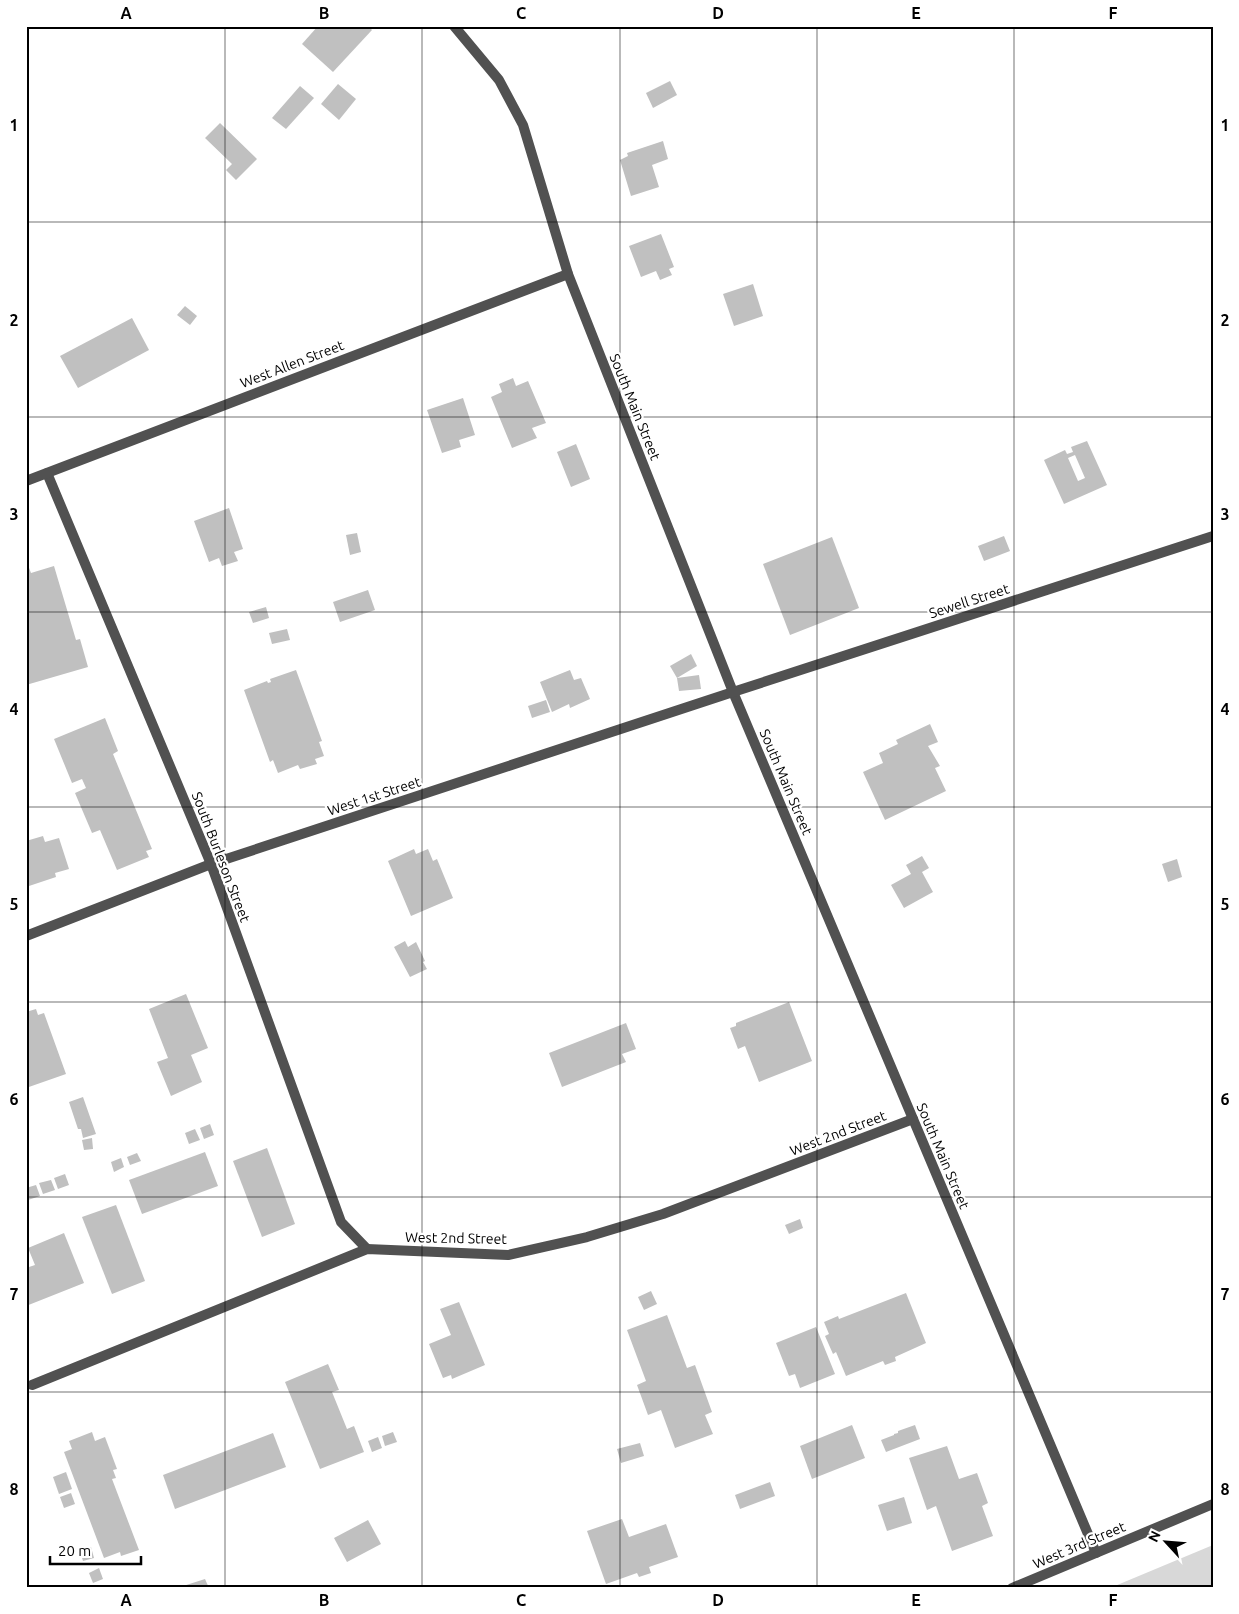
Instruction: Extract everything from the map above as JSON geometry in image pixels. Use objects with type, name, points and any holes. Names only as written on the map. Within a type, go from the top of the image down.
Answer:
[{"type":"street","name":"South Main Street","points":[[454,26],[499,80],[523,125],[568,274],[733,692],[1096,1553]]},
{"type":"street","name":"West Allen Street","points":[[26,481],[568,274]]},
{"type":"street","name":"South Burleson Street","points":[[47,472],[211,864],[342,1222],[367,1249]]},
{"type":"street","name":"Sewell Street","points":[[733,692],[1213,536]]},
{"type":"street","name":"West 1st Street","points":[[26,936],[211,864],[733,692]]},
{"type":"street","name":"West 2nd Street","points":[[32,1385],[367,1249],[508,1255],[587,1237],[663,1214],[913,1119]]},
{"type":"street","name":"West 3rd Street","points":[[1012,1588],[1213,1504]]},
{"type":"shaded area","points":[[1213,1545],[1213,1588],[1110,1588]]},
{"type":"building","points":[[318,26],[368,26],[372,30],[333,72],[302,44]]},
{"type":"building","points":[[670,81],[677,95],[653,108],[646,93]]},
{"type":"building","points":[[338,84],[356,99],[339,120],[321,104]]},
{"type":"building","points":[[300,86],[314,98],[286,129],[272,118]]},
{"type":"building","points":[[220,123],[257,159],[236,180],[226,170],[232,164],[205,138]]},
{"type":"building","points":[[663,141],[668,159],[652,165],[659,187],[631,196],[620,160],[628,156],[627,153]]},
{"type":"building","points":[[661,234],[674,267],[669,269],[672,275],[660,280],[656,271],[641,277],[629,246]]},
{"type":"building","points":[[753,284],[763,316],[734,326],[723,294]]},
{"type":"building","points":[[185,306],[197,316],[190,325],[177,315]]},
{"type":"building","points":[[132,318],[149,350],[78,388],[60,356]]},
{"type":"building","points":[[513,378],[516,386],[528,381],[546,423],[532,428],[537,438],[512,448],[491,397],[502,392],[499,384]]},
{"type":"building","points":[[463,398],[475,435],[459,440],[461,447],[442,453],[427,410]]},
{"type":"building","points":[[1087,441],[1107,485],[1064,504],[1044,460],[1065,450],[1067,454],[1073,452],[1071,447]],"holes":[[[1075,455],[1085,478],[1078,481],[1068,458]]]},
{"type":"building","points":[[576,444],[590,479],[571,487],[557,452]]},
{"type":"building","points":[[229,508],[243,549],[234,552],[238,561],[222,566],[219,558],[209,562],[194,521]]},
{"type":"building","points":[[357,533],[361,552],[350,555],[346,535]]},
{"type":"building","points":[[1004,536],[1010,551],[984,561],[978,546]]},
{"type":"building","points":[[832,537],[859,608],[790,635],[763,564]]},
{"type":"building","points":[[26,560],[31,573],[54,566],[76,640],[80,639],[88,667],[26,685]]},
{"type":"building","points":[[368,590],[375,610],[340,622],[333,602]]},
{"type":"building","points":[[266,607],[269,618],[253,623],[249,612]]},
{"type":"building","points":[[287,629],[290,640],[272,644],[269,633]]},
{"type":"building","points":[[691,654],[697,666],[677,678],[670,666]]},
{"type":"building","points":[[296,670],[322,741],[319,742],[324,756],[315,759],[317,764],[300,769],[298,765],[278,773],[273,760],[270,762],[244,690],[267,681],[268,683],[271,682],[270,679]]},
{"type":"building","points":[[570,670],[574,680],[581,678],[590,699],[570,708],[569,704],[552,712],[540,682]]},
{"type":"building","points":[[699,675],[701,689],[679,691],[677,678]]},
{"type":"building","points":[[546,700],[550,712],[532,718],[528,706]]},
{"type":"building","points":[[105,718],[118,751],[113,754],[152,849],[146,851],[149,857],[117,870],[100,830],[92,833],[75,793],[86,788],[82,779],[72,783],[54,739]]},
{"type":"building","points":[[930,724],[938,742],[928,746],[940,766],[935,768],[946,791],[885,820],[863,772],[883,763],[879,753],[898,744],[896,740]]},
{"type":"building","points":[[43,836],[45,842],[59,838],[69,869],[55,873],[56,877],[26,887],[26,841]]},
{"type":"building","points":[[414,849],[416,854],[428,849],[433,861],[437,859],[453,898],[411,916],[388,861]]},
{"type":"building","points":[[922,856],[929,868],[922,872],[933,892],[904,908],[891,885],[911,874],[906,865]]},
{"type":"building","points":[[1177,859],[1182,877],[1168,882],[1162,864]]},
{"type":"building","points":[[405,941],[408,947],[416,942],[427,969],[410,977],[394,947]]},
{"type":"building","points":[[186,994],[208,1048],[191,1055],[202,1082],[171,1096],[157,1062],[168,1058],[149,1009]]},
{"type":"building","points":[[789,1002],[812,1061],[759,1082],[745,1046],[738,1049],[730,1028],[736,1026],[736,1023]]},
{"type":"building","points":[[36,1009],[38,1015],[44,1013],[66,1074],[26,1088],[26,1012]]},
{"type":"building","points":[[626,1023],[636,1049],[622,1054],[626,1062],[562,1087],[549,1053]]},
{"type":"building","points":[[83,1097],[96,1134],[83,1138],[69,1102]]},
{"type":"building","points":[[210,1124],[214,1135],[204,1139],[200,1128]]},
{"type":"building","points":[[195,1129],[200,1140],[189,1144],[185,1133]]},
{"type":"building","points":[[92,1138],[93,1149],[84,1150],[82,1140]]},
{"type":"building","points":[[267,1148],[295,1224],[262,1237],[233,1161]]},
{"type":"building","points":[[205,1152],[218,1186],[142,1214],[129,1180]]},
{"type":"building","points":[[137,1153],[141,1161],[130,1165],[127,1157]]},
{"type":"building","points":[[121,1158],[124,1167],[114,1172],[111,1162]]},
{"type":"building","points":[[65,1174],[69,1185],[58,1189],[54,1178]]},
{"type":"building","points":[[51,1180],[55,1190],[43,1194],[39,1183]]},
{"type":"building","points":[[36,1185],[40,1196],[28,1200],[26,1188]]},
{"type":"building","points":[[116,1205],[145,1281],[112,1294],[82,1217]]},
{"type":"building","points":[[800,1219],[803,1228],[789,1234],[785,1225]]},
{"type":"building","points":[[64,1233],[84,1283],[26,1306],[26,1268],[35,1265],[28,1248]]},
{"type":"building","points":[[651,1291],[657,1304],[644,1310],[638,1297]]},
{"type":"building","points":[[906,1293],[926,1343],[895,1357],[896,1361],[885,1365],[883,1361],[846,1376],[836,1352],[833,1354],[825,1336],[829,1334],[824,1322],[838,1316],[839,1319]]},
{"type":"building","points":[[459,1302],[485,1365],[452,1379],[451,1375],[443,1378],[429,1344],[451,1335],[440,1309]]},
{"type":"building","points":[[667,1315],[687,1368],[695,1365],[712,1412],[705,1415],[713,1434],[675,1448],[661,1410],[648,1415],[637,1385],[646,1381],[627,1330]]},
{"type":"building","points":[[816,1327],[835,1374],[800,1388],[795,1374],[789,1376],[776,1343]]},
{"type":"building","points":[[328,1364],[339,1390],[332,1392],[347,1429],[354,1426],[364,1452],[320,1469],[285,1382]]},
{"type":"building","points":[[852,1425],[865,1458],[812,1479],[800,1446]]},
{"type":"building","points":[[915,1425],[920,1439],[886,1452],[881,1440]]},
{"type":"building","points":[[92,1432],[95,1441],[105,1437],[117,1469],[113,1470],[116,1478],[112,1479],[139,1550],[121,1556],[120,1552],[104,1558],[64,1452],[72,1449],[69,1441]]},
{"type":"building","points":[[393,1432],[397,1442],[385,1446],[382,1436]]},
{"type":"building","points":[[273,1433],[286,1467],[175,1509],[163,1475]]},
{"type":"building","points":[[378,1437],[382,1448],[372,1452],[368,1441]]},
{"type":"building","points":[[640,1443],[644,1456],[621,1463],[617,1449]]},
{"type":"building","points":[[947,1446],[959,1479],[977,1473],[988,1503],[982,1506],[993,1536],[952,1551],[936,1506],[927,1510],[909,1458]]},
{"type":"building","points":[[66,1472],[72,1489],[59,1494],[53,1477]]},
{"type":"building","points":[[770,1482],[775,1496],[740,1509],[735,1495]]},
{"type":"building","points":[[71,1493],[75,1504],[64,1508],[60,1497]]},
{"type":"building","points":[[904,1497],[912,1523],[887,1531],[878,1505]]},
{"type":"building","points":[[622,1519],[629,1537],[666,1524],[678,1557],[649,1567],[651,1573],[639,1577],[637,1573],[606,1584],[587,1531]]},
{"type":"building","points":[[368,1520],[381,1544],[347,1562],[334,1538]]},
{"type":"building","points":[[91,1547],[94,1558],[83,1561],[80,1551]]},
{"type":"building","points":[[99,1568],[103,1579],[93,1583],[89,1573]]},
{"type":"building","points":[[205,1579],[209,1588],[180,1588],[180,1587]]}]
